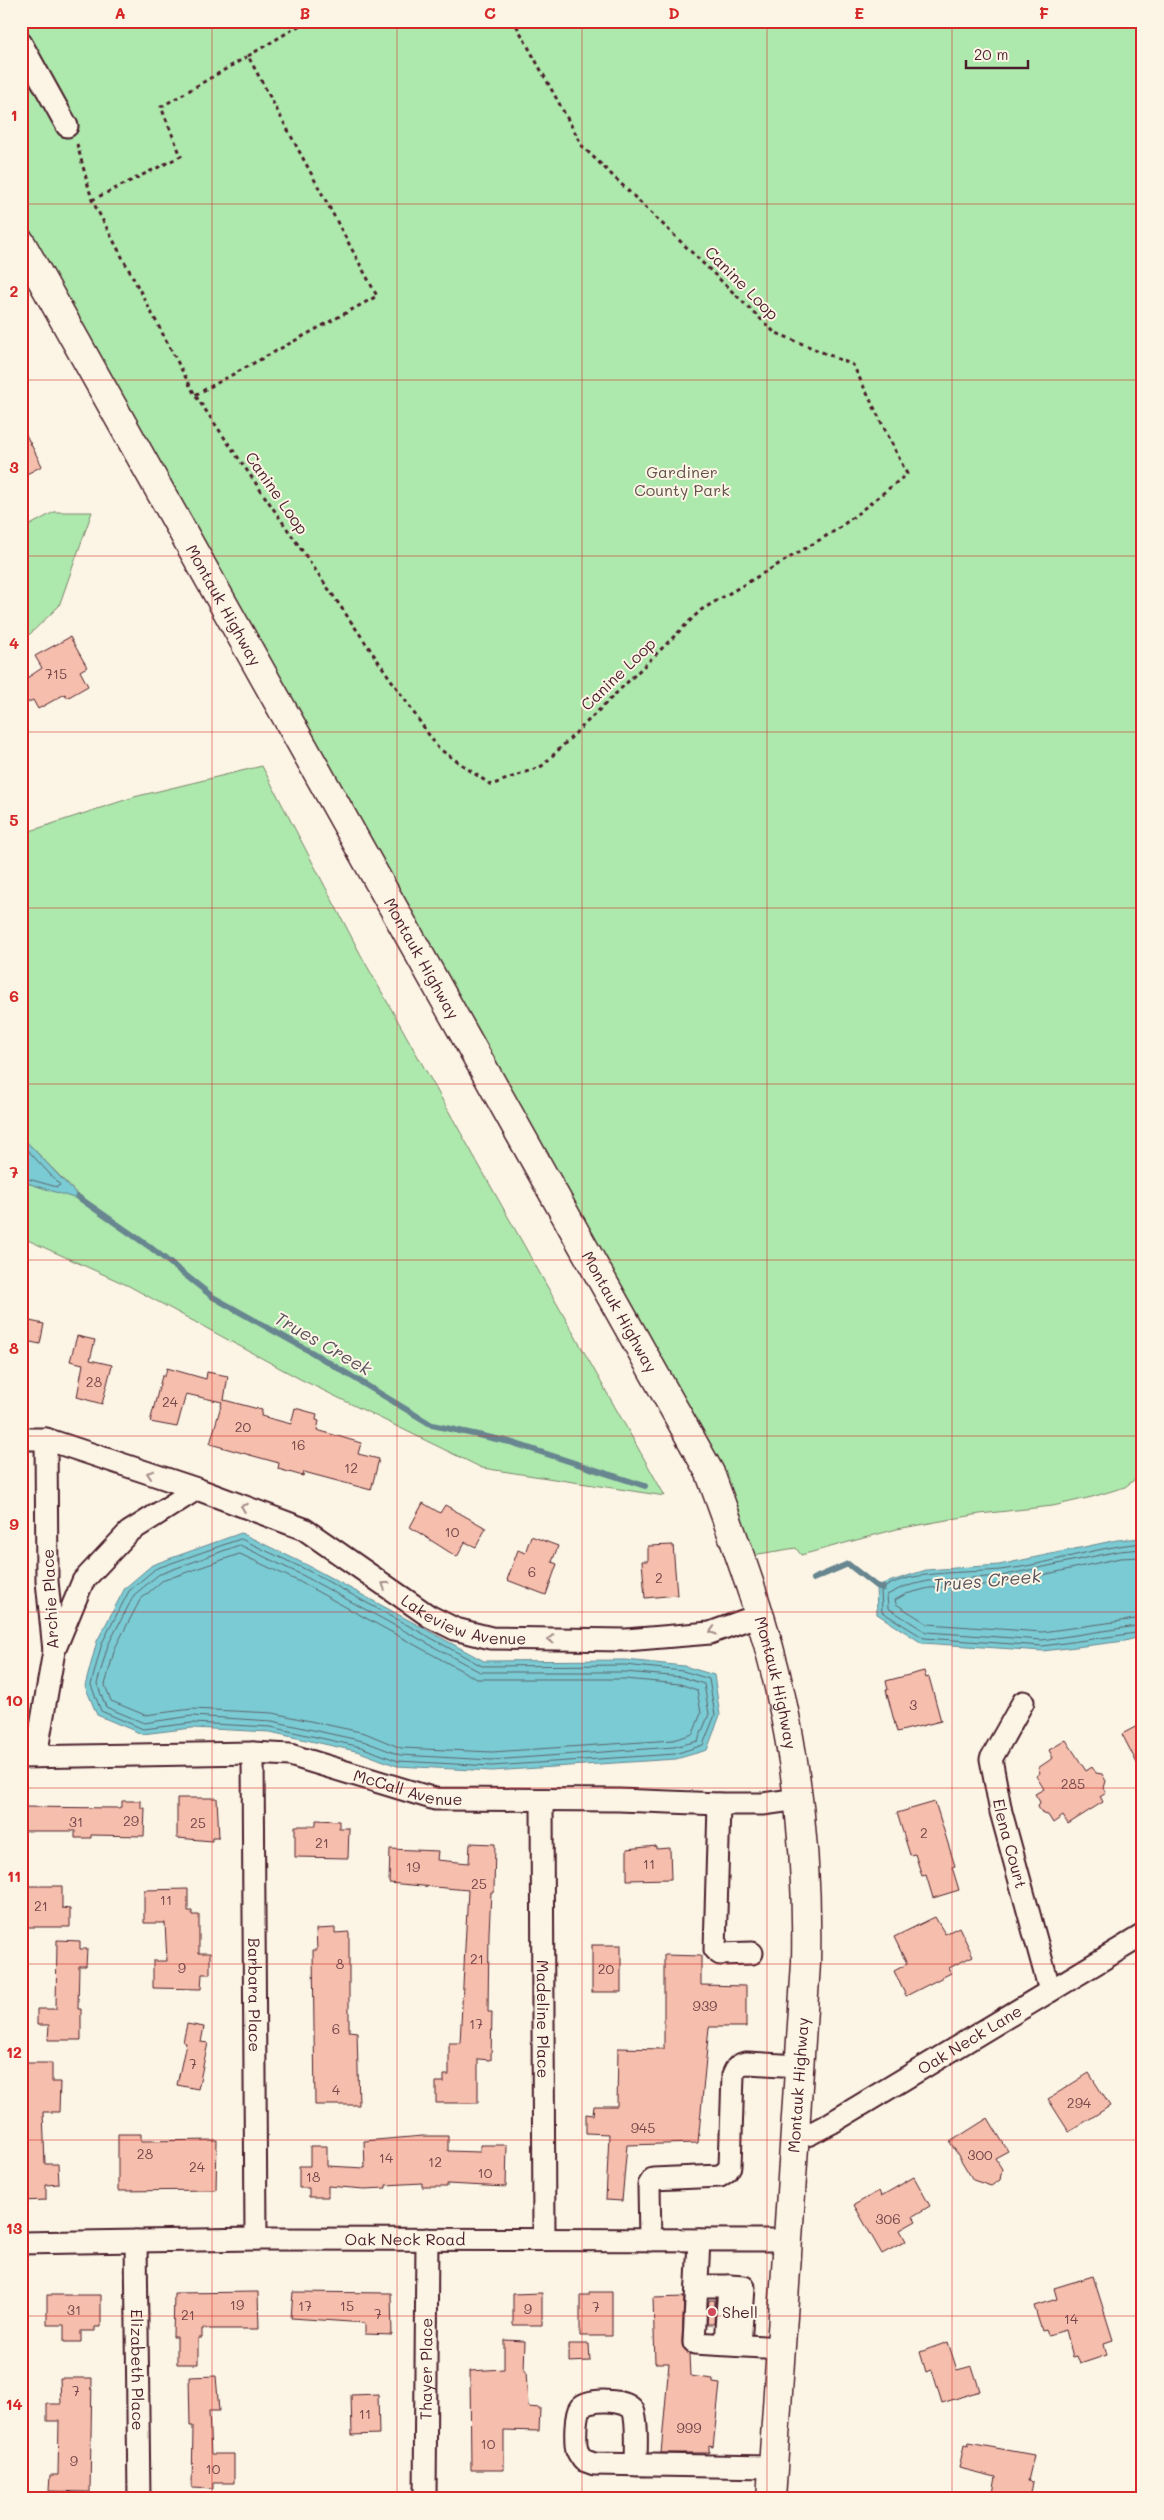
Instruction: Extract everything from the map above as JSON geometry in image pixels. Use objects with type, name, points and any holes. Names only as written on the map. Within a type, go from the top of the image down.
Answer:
[{"type":"main road","name":"Montauk Highway","points":[[21,243],[710,1473],[759,1615],[780,1691],[799,1799],[807,1920],[771,2499]]},
{"type":"street","points":[[21,43],[67,126]]},
{"type":"street","name":"Lakeview Avenue","points":[[21,1439],[46,1440],[196,1489],[304,1530],[429,1616],[455,1629],[491,1638],[626,1640],[710,1633],[759,1615]]},
{"type":"street","name":"Archie Place","points":[[29,1756],[54,1650],[47,1581],[46,1440]]},
{"type":"street","points":[[54,1650],[83,1581],[129,1532],[196,1489]]},
{"type":"street","name":"Elena Court","points":[[1022,1702],[991,1759],[1001,1812],[1050,1991]]},
{"type":"street","name":"McCall Avenue","points":[[29,1756],[253,1753],[290,1755],[436,1799],[763,1804],[799,1799]]},
{"type":"street","name":"Barbara Place","points":[[253,1753],[256,2239]]},
{"type":"street","name":"Madeline Place","points":[[542,1800],[544,2238]]},
{"type":"street","points":[[719,1804],[715,1950],[720,1954],[752,1953]]},
{"type":"street","name":"Oak Neck Lane","points":[[794,2138],[810,2134],[831,2124],[1143,1935]]},
{"type":"street","points":[[650,2240],[649,2185],[653,2179],[720,2176],[727,2172],[730,2166],[733,2074],[735,2069],[741,2064],[747,2063],[799,2066]]},
{"type":"street","name":"Oak Neck Road","points":[[21,2243],[256,2239],[544,2238],[787,2240]]},
{"type":"street","name":"Thayer Place","points":[[426,2499],[427,2239]]},
{"type":"street","points":[[699,2240],[694,2343],[781,2348]]},
{"type":"street","name":"Elizabeth Place","points":[[136,2242],[139,2499]]},
{"type":"street","points":[[697,2286],[729,2286],[733,2345]]},
{"type":"street","points":[[636,2464],[773,2467]]},
{"type":"path","points":[[92,200],[181,156],[161,107],[307,21]]},
{"type":"path","name":"Canine Loop","points":[[67,126],[75,137],[92,200],[195,395],[438,748],[491,785],[542,766],[701,610],[838,528],[906,474],[853,365],[774,332],[584,147],[514,21]]},
{"type":"path","points":[[195,395],[377,296],[248,56]]},
{"type":"green space","name":"Gardiner County Park","points":[[21,21],[1143,21],[1143,1473],[1125,1487],[1053,1506],[980,1514],[897,1529],[801,1555],[796,1548],[740,1557],[706,1467],[21,243]]},
{"type":"green space","points":[[54,512],[92,512],[59,606],[30,634],[21,638],[21,530]]},
{"type":"green space","points":[[262,766],[362,957],[665,1496],[482,1468],[300,1379],[129,1286],[21,1237],[21,1181],[83,1200],[21,1136],[21,834],[134,797]]},
{"type":"water","points":[[21,1136],[83,1201],[21,1181]]},
{"type":"water","points":[[241,1533],[309,1566],[484,1661],[626,1660],[684,1666],[714,1675],[720,1715],[707,1750],[676,1759],[492,1771],[397,1766],[360,1752],[270,1732],[192,1728],[142,1734],[97,1715],[85,1686],[97,1641],[125,1588],[152,1565]]},
{"type":"water","points":[[1143,1538],[1143,1636],[1125,1641],[1043,1651],[922,1643],[877,1614],[876,1586],[926,1570],[999,1565],[1117,1540]]},
{"type":"building","points":[[21,425],[42,466],[21,477]]},
{"type":"building","points":[[70,637],[87,667],[80,671],[88,686],[67,698],[65,694],[38,709],[33,700],[21,706],[21,682],[42,668],[35,656]]},
{"type":"building","points":[[25,1320],[44,1324],[40,1344],[21,1340]]},
{"type":"building","points":[[77,1336],[95,1340],[90,1360],[112,1365],[102,1404],[77,1397],[83,1364],[70,1361]]},
{"type":"building","points":[[167,1368],[206,1379],[207,1372],[228,1376],[224,1400],[262,1410],[261,1416],[291,1424],[295,1408],[317,1414],[316,1420],[319,1421],[317,1430],[361,1443],[358,1454],[379,1459],[371,1490],[304,1472],[303,1476],[278,1469],[279,1463],[210,1444],[222,1402],[186,1394],[177,1427],[150,1422],[162,1376],[165,1376]]},
{"type":"building","points":[[423,1503],[440,1513],[445,1505],[486,1528],[476,1547],[465,1542],[457,1557],[410,1527]]},
{"type":"building","points":[[531,1536],[558,1546],[552,1562],[557,1564],[546,1595],[507,1580],[518,1550],[525,1553]]},
{"type":"building","points":[[673,1545],[677,1595],[645,1598],[642,1561],[648,1561],[648,1546]]},
{"type":"building","points":[[924,1671],[926,1678],[929,1677],[941,1721],[897,1732],[886,1690],[888,1690],[886,1681]]},
{"type":"building","points":[[1143,1723],[1143,1775],[1122,1734]]},
{"type":"building","points":[[1066,1740],[1086,1771],[1092,1767],[1096,1773],[1102,1774],[1106,1781],[1104,1788],[1106,1792],[1100,1796],[1103,1802],[1068,1824],[1063,1816],[1053,1823],[1048,1815],[1043,1814],[1038,1807],[1040,1802],[1035,1794],[1044,1789],[1036,1776],[1040,1773],[1038,1768],[1053,1758],[1049,1750]]},
{"type":"building","points":[[177,1798],[217,1798],[219,1837],[212,1837],[212,1841],[177,1838]]},
{"type":"building","points":[[122,1801],[141,1801],[141,1808],[145,1808],[144,1836],[91,1835],[91,1838],[75,1838],[75,1831],[21,1831],[21,1807],[118,1808],[122,1807]]},
{"type":"building","points":[[935,1802],[955,1866],[952,1867],[959,1890],[933,1898],[926,1875],[922,1876],[915,1854],[910,1855],[897,1813]]},
{"type":"building","points":[[316,1820],[339,1821],[339,1828],[349,1828],[348,1858],[295,1857],[295,1826],[316,1826]]},
{"type":"building","points":[[470,1843],[495,1844],[494,1892],[491,1892],[489,1933],[488,2012],[492,2012],[491,2060],[478,2059],[478,2103],[436,2103],[436,2082],[444,2082],[444,2075],[449,2075],[449,2043],[460,2043],[468,1890],[389,1883],[390,1849],[438,1851],[437,1860],[469,1863]]},
{"type":"building","points":[[656,1846],[656,1849],[670,1848],[671,1879],[627,1880],[627,1849]]},
{"type":"building","points":[[22,1886],[62,1886],[62,1908],[70,1909],[70,1927],[21,1927]]},
{"type":"building","points":[[188,1889],[188,1911],[192,1911],[192,1915],[199,1915],[199,1953],[210,1953],[210,1974],[202,1974],[201,1989],[153,1988],[153,1961],[167,1961],[165,1923],[144,1923],[144,1890]]},
{"type":"building","points":[[935,1917],[945,1934],[959,1927],[973,1956],[949,1968],[951,1973],[906,1996],[894,1971],[907,1964],[894,1937]]},
{"type":"building","points":[[335,1928],[335,1933],[349,1932],[349,2031],[357,2032],[359,2105],[315,2105],[313,1950],[317,1950],[316,1929]]},
{"type":"building","points":[[57,1940],[80,1941],[80,1949],[87,1949],[86,1966],[79,1966],[78,2009],[81,2009],[81,2040],[48,2040],[49,2025],[37,2025],[37,2009],[56,2009]]},
{"type":"building","points":[[592,1945],[621,1945],[621,1992],[592,1992]]},
{"type":"building","points":[[664,1955],[701,1956],[701,1985],[746,1986],[746,2027],[709,2027],[698,2143],[627,2145],[622,2201],[606,2200],[609,2134],[586,2133],[586,2114],[593,2115],[594,2106],[617,2106],[618,2048],[664,2049]]},
{"type":"building","points":[[187,2024],[204,2027],[201,2042],[208,2043],[198,2089],[177,2085],[186,2043],[183,2042]]},
{"type":"building","points":[[21,2063],[52,2063],[52,2082],[60,2082],[59,2112],[43,2112],[45,2164],[58,2164],[59,2184],[46,2185],[46,2200],[21,2201]]},
{"type":"building","points":[[1089,2073],[1110,2106],[1069,2132],[1048,2099]]},
{"type":"building","points":[[988,2118],[1008,2151],[995,2158],[1002,2169],[1000,2180],[991,2186],[973,2180],[950,2142]]},
{"type":"building","points":[[118,2134],[141,2134],[141,2141],[217,2140],[216,2190],[118,2191]]},
{"type":"building","points":[[448,2136],[448,2151],[480,2152],[480,2145],[507,2145],[506,2187],[447,2184],[447,2187],[422,2187],[422,2183],[386,2185],[386,2188],[364,2189],[328,2186],[328,2197],[309,2197],[309,2188],[299,2188],[299,2166],[310,2166],[310,2146],[327,2146],[327,2166],[365,2168],[364,2141]]},
{"type":"building","points":[[914,2177],[930,2206],[913,2216],[916,2221],[900,2230],[906,2241],[882,2254],[854,2205],[879,2191],[881,2196]]},
{"type":"building","points":[[1093,2276],[1113,2340],[1104,2343],[1107,2355],[1080,2364],[1077,2356],[1073,2357],[1066,2330],[1048,2335],[1046,2330],[1042,2331],[1034,2306],[1057,2299],[1054,2288]]},
{"type":"building","points":[[258,2292],[259,2329],[202,2329],[202,2338],[198,2338],[198,2364],[177,2364],[177,2337],[173,2337],[174,2293]]},
{"type":"building","points":[[293,2292],[391,2293],[392,2335],[365,2334],[365,2323],[291,2318]]},
{"type":"building","points":[[589,2292],[612,2292],[612,2336],[580,2336],[580,2295],[589,2295]]},
{"type":"building","points":[[542,2293],[542,2325],[513,2325],[513,2294]]},
{"type":"building","points":[[47,2295],[101,2295],[101,2327],[95,2327],[95,2331],[81,2331],[81,2342],[64,2342],[64,2325],[47,2325]]},
{"type":"building","points":[[684,2297],[682,2342],[683,2349],[689,2354],[690,2376],[713,2379],[713,2383],[720,2384],[713,2447],[709,2446],[709,2452],[706,2453],[661,2453],[669,2363],[655,2363],[653,2298]]},
{"type":"building","points":[[709,2300],[715,2300],[714,2324],[707,2324]]},
{"type":"building","points":[[504,2340],[525,2341],[524,2371],[526,2371],[528,2407],[540,2408],[539,2431],[504,2430],[504,2470],[471,2470],[470,2371],[504,2369]]},
{"type":"building","points":[[948,2342],[957,2370],[972,2366],[980,2391],[942,2403],[932,2370],[926,2372],[920,2352]]},
{"type":"building","points":[[569,2344],[589,2344],[590,2361],[569,2362]]},
{"type":"building","points":[[216,2376],[219,2411],[209,2411],[211,2454],[234,2454],[234,2483],[213,2483],[213,2489],[192,2488],[193,2426],[190,2426],[189,2377]]},
{"type":"building","points":[[60,2378],[92,2378],[90,2492],[49,2491],[50,2475],[58,2475],[59,2421],[47,2421],[47,2404],[61,2404]]},
{"type":"building","points":[[378,2394],[379,2434],[352,2435],[351,2395]]},
{"type":"building","points":[[969,2443],[1034,2455],[1028,2481],[1033,2482],[1030,2499],[992,2499],[996,2477],[959,2468],[964,2445],[968,2446]]},
{"type":"waterway","name":"Trues Creek","points":[[78,1197],[150,1247],[213,1297],[313,1353],[432,1425],[510,1442],[645,1486]]},
{"type":"waterway","name":"Trues Creek","points":[[813,1579],[848,1564],[876,1586],[883,1588]]},
{"type":"place","name":"Shell","points":[[712,2312]]}]
